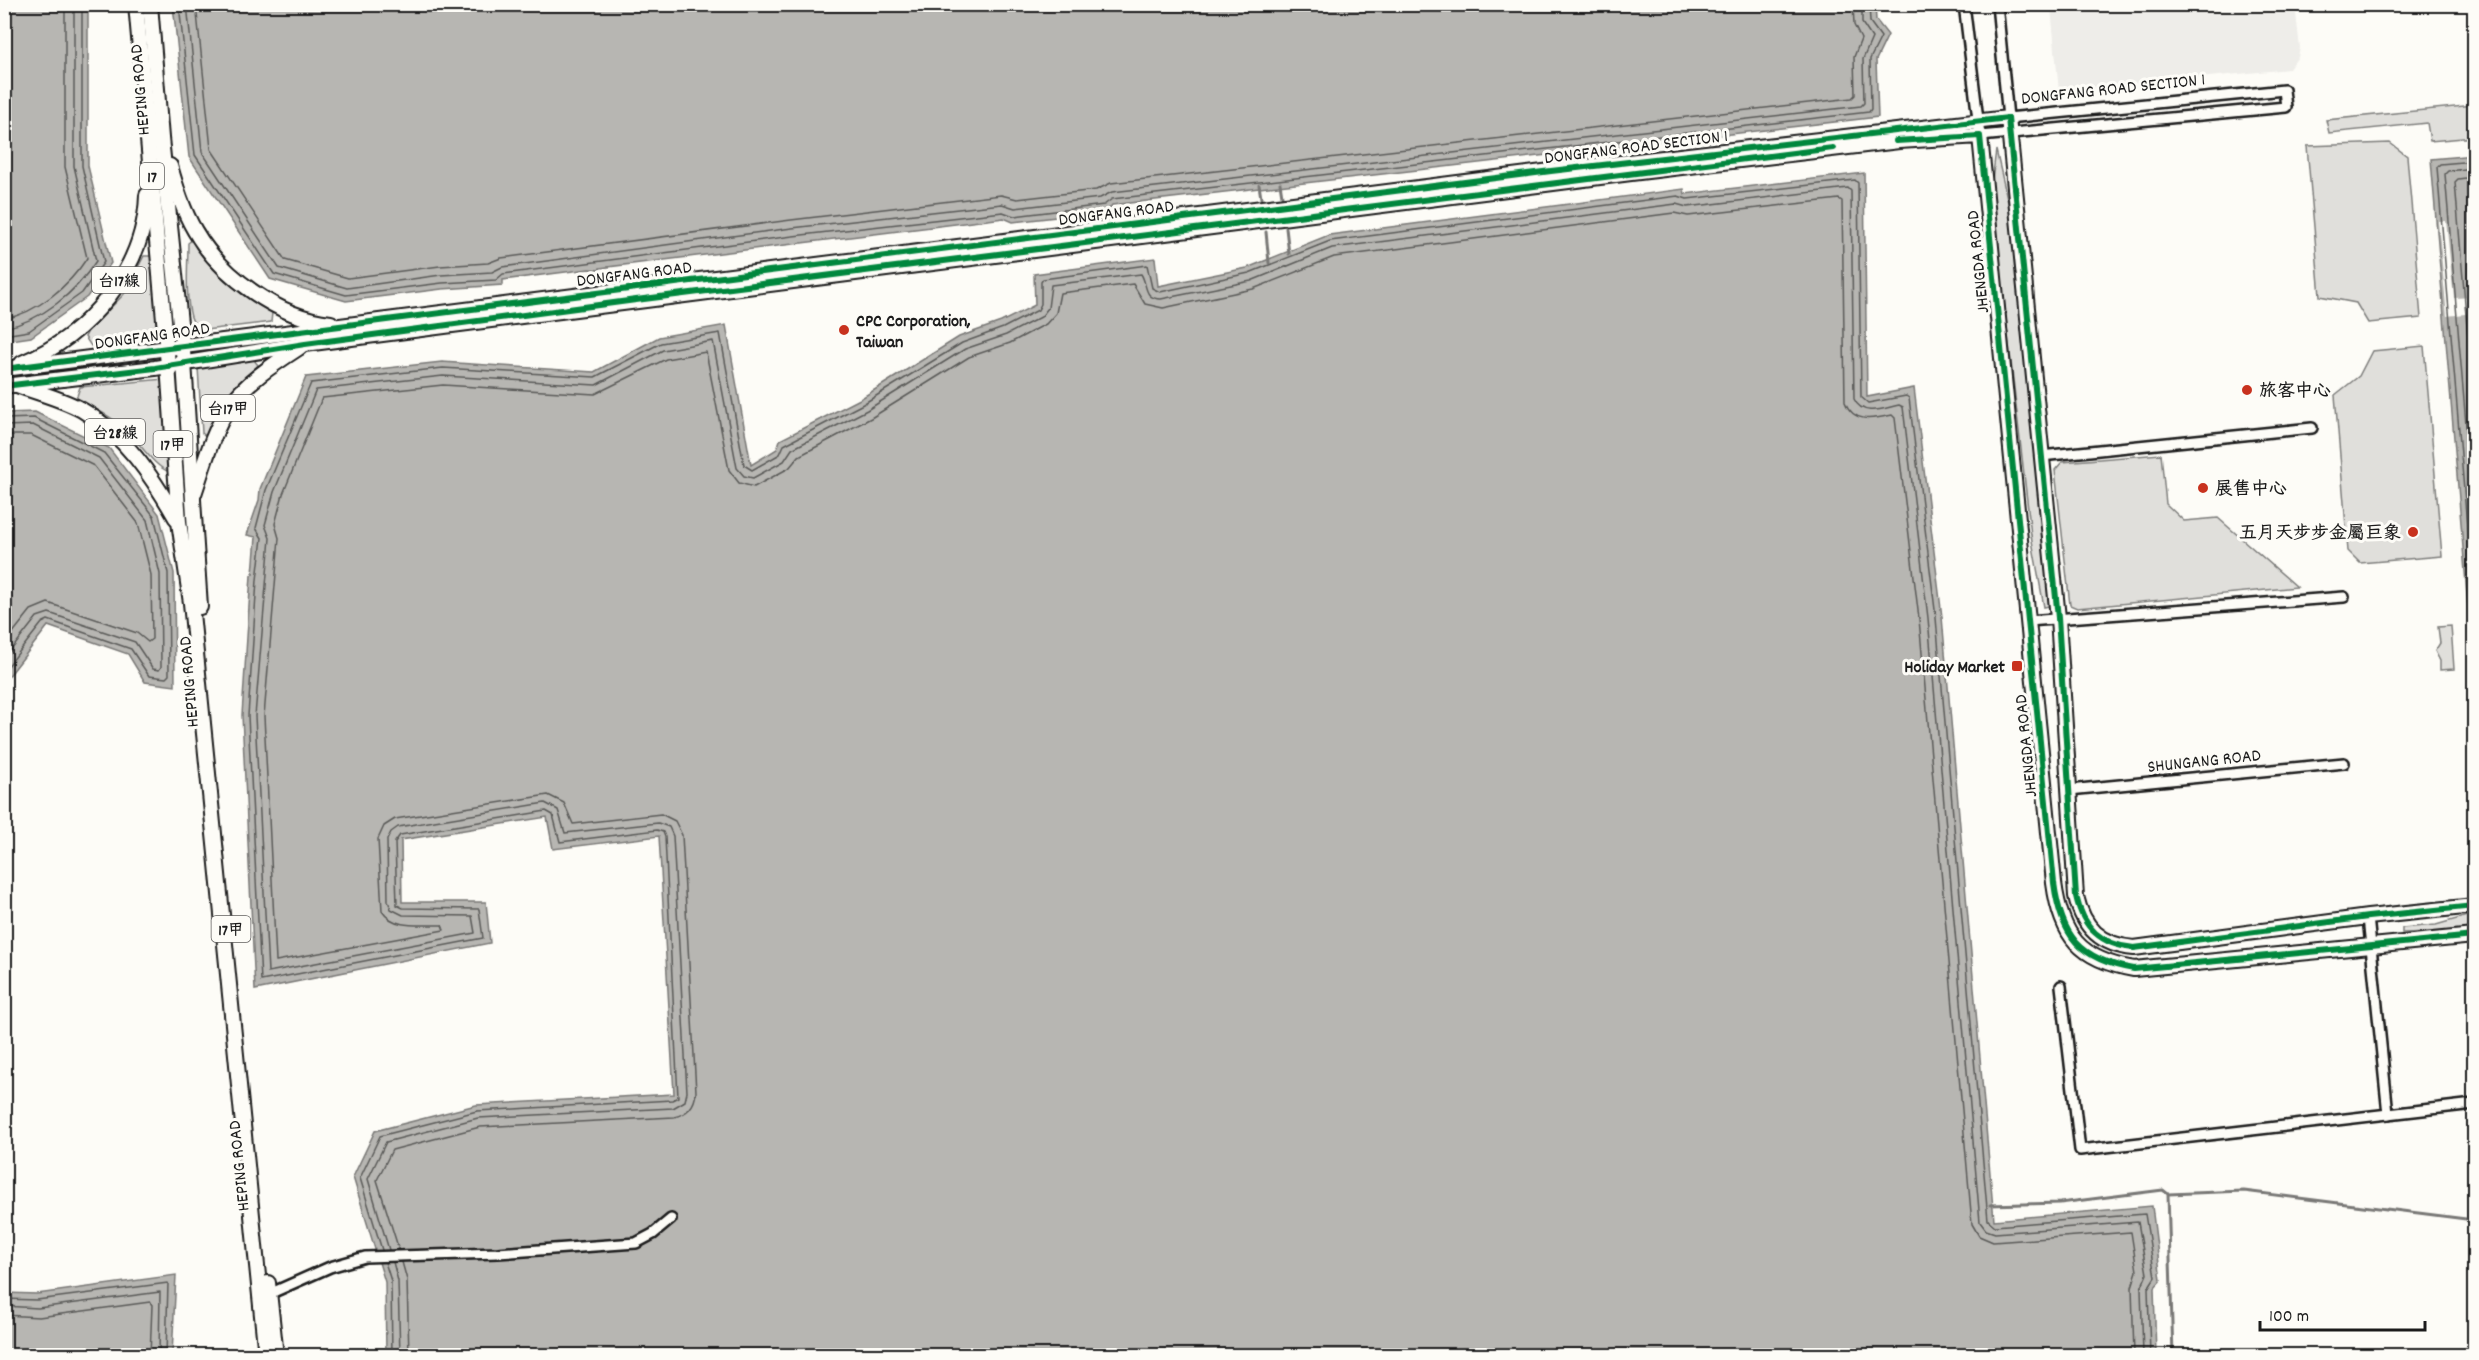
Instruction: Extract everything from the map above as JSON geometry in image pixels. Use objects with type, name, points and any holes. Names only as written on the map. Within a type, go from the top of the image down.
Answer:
[{"type":"main road","name":"HEPING ROAD","points":[[136,4],[183,345],[191,501],[208,712],[276,1356]]},
{"type":"main road","name":"HEPING ROAD","points":[[150,4],[154,139],[167,348]]},
{"type":"main road","points":[[2008,118],[2058,618],[2078,905],[2089,929],[2114,945],[2134,948],[2172,945],[2368,917],[2475,906]]},
{"type":"main road","name":"DONGFANG ROAD SECTION 1","points":[[1269,213],[1785,154],[1979,129],[2008,118]]},
{"type":"main road","name":"JHENGDA ROAD","points":[[1979,129],[2057,906],[2063,925],[2075,942],[2090,956],[2112,965],[2134,969],[2475,936]]},
{"type":"main road","points":[[154,139],[195,231],[219,262],[239,280],[279,308],[319,322],[351,325]]},
{"type":"main road","name":"台17線","points":[[6,369],[60,344],[74,334],[108,299],[132,256],[147,207],[154,139]]},
{"type":"main road","name":"DONGFANG ROAD","points":[[6,369],[183,345],[1269,213]]},
{"type":"main road","name":"DONGFANG ROAD","points":[[10,385],[1269,213]]},
{"type":"main road","name":"台17甲","points":[[191,501],[210,447],[229,405],[267,369],[305,344]]},
{"type":"main road","name":"17","points":[[167,348],[168,365]]},
{"type":"main road","name":"HEPING ROAD","points":[[168,365],[179,522],[191,603],[266,1356]]},
{"type":"main road","name":"台28線","points":[[10,385],[81,409],[118,434],[158,487],[179,522]]},
{"type":"street","name":"JHENGDA ROAD","points":[[1964,4],[1979,129]]},
{"type":"street","points":[[1997,4],[2008,118]]},
{"type":"street","name":"DONGFANG ROAD SECTION 1","points":[[1979,129],[2010,134],[2286,107],[2284,90],[2008,118]]},
{"type":"street","points":[[2041,456],[2312,428]]},
{"type":"street","points":[[2028,621],[2344,597]]},
{"type":"street","name":"SHUNGANG ROAD","points":[[2069,790],[2344,763]]},
{"type":"street","points":[[2368,917],[2388,1114]]},
{"type":"street","points":[[2061,986],[2080,1150],[2475,1104]]},
{"type":"street","points":[[269,1294],[330,1267],[365,1257],[498,1253],[636,1243],[653,1234],[671,1220]]},
{"type":"shaded area","points":[[2041,5],[2295,5],[2300,48],[2298,57],[2289,69],[2059,92],[2051,8],[2041,8]]},
{"type":"shaded area","points":[[2474,105],[2474,137],[2430,141],[2427,123],[2329,133],[2326,120]]},
{"type":"shaded area","points":[[2390,143],[2407,156],[2421,318],[2368,323],[2356,303],[2320,296],[2307,146]]},
{"type":"shaded area","points":[[1996,150],[2012,220],[2049,606],[2044,607],[2031,535],[1994,214],[1992,181]]},
{"type":"shaded area","points":[[193,239],[272,313],[271,322],[205,330],[195,324],[189,308],[187,290],[188,243]]},
{"type":"shaded area","points":[[144,256],[153,256],[161,335],[91,346],[85,337],[88,331],[124,294]]},
{"type":"shaded area","points":[[2424,346],[2442,556],[2360,563],[2348,551],[2335,395],[2359,376],[2372,351]]},
{"type":"shaded area","points":[[253,359],[258,365],[229,399],[208,438],[202,433],[198,367]]},
{"type":"shaded area","points":[[164,379],[170,472],[151,459],[117,422],[76,399],[80,387]]},
{"type":"shaded area","points":[[2161,454],[2166,504],[2184,521],[2218,518],[2297,587],[2077,608],[2070,605],[2055,470],[2062,462]]},
{"type":"shaded area","points":[[2451,626],[2454,669],[2440,670],[2440,661],[2435,651],[2440,643],[2438,627]]},
{"type":"shaded area","points":[[2474,914],[2474,931],[2402,933],[2402,928],[2436,925]]},
{"type":"water","points":[[5,4],[88,5],[88,166],[111,263],[87,297],[31,337],[5,341]]},
{"type":"water","points":[[1875,4],[1876,20],[1888,35],[1876,60],[1878,117],[1112,205],[1108,211],[1013,222],[1004,218],[600,268],[600,270],[589,269],[503,280],[503,285],[442,289],[346,301],[270,279],[189,157],[173,5]]},
{"type":"water","points":[[2474,155],[2474,681],[2431,159]]},
{"type":"water","points":[[1864,173],[1867,397],[1914,388],[1942,617],[1994,1220],[2152,1206],[2161,1280],[2154,1288],[2156,1355],[386,1355],[385,1282],[353,1177],[375,1131],[476,1105],[674,1094],[659,836],[553,849],[547,817],[401,840],[402,902],[486,902],[490,943],[255,990],[242,715],[251,575],[253,574],[256,537],[247,535],[259,500],[260,489],[306,377],[442,362],[594,372],[659,337],[726,325],[751,465],[777,449],[780,440],[860,399],[959,337],[1001,322],[1035,305],[1034,274],[1155,258],[1158,286],[1247,268],[1329,235],[1684,189],[1685,194]]},
{"type":"water","points":[[35,412],[109,448],[159,514],[174,573],[175,686],[145,682],[128,654],[48,626],[5,681],[5,413]]},
{"type":"water","points":[[176,1275],[172,1355],[5,1355],[5,1293],[37,1294]]},
{"type":"pier","points":[[2438,221],[2446,221],[2454,298],[2474,297],[2474,313],[2447,316]]},
{"type":"waterway","points":[[1280,183],[1282,196]]},
{"type":"waterway","points":[[1259,185],[1261,198]]},
{"type":"waterway","points":[[1286,228],[1289,254]]},
{"type":"waterway","points":[[1266,232],[1269,263]]},
{"type":"waterway","points":[[1990,1205],[2060,1203],[2163,1190],[2168,1194],[2244,1191],[2474,1220]]},
{"type":"waterway","points":[[2168,1194],[2173,1356]]},
{"type":"cycle path","points":[[4,369],[1551,171],[2008,118],[2058,618],[2076,896],[2083,917],[2095,933],[2103,939],[2134,948],[2368,917],[2474,906]]},
{"type":"cycle path","points":[[1896,141],[1980,136],[2054,883],[2057,902],[2068,931],[2087,952],[2115,965],[2134,969],[2474,936]]},
{"type":"cycle path","points":[[4,386],[155,368],[305,344],[636,300],[1833,148]]},
{"type":"place","name":"CPC Corporation, Taiwan","points":[[844,330]]},
{"type":"place","name":"旅客中心","points":[[2247,390]]},
{"type":"place","name":"展售中心","points":[[2203,488]]},
{"type":"place","name":"五月天步步金屬巨象","points":[[2413,532]]},
{"type":"place","name":"Holiday Market","points":[[2017,666]]}]
